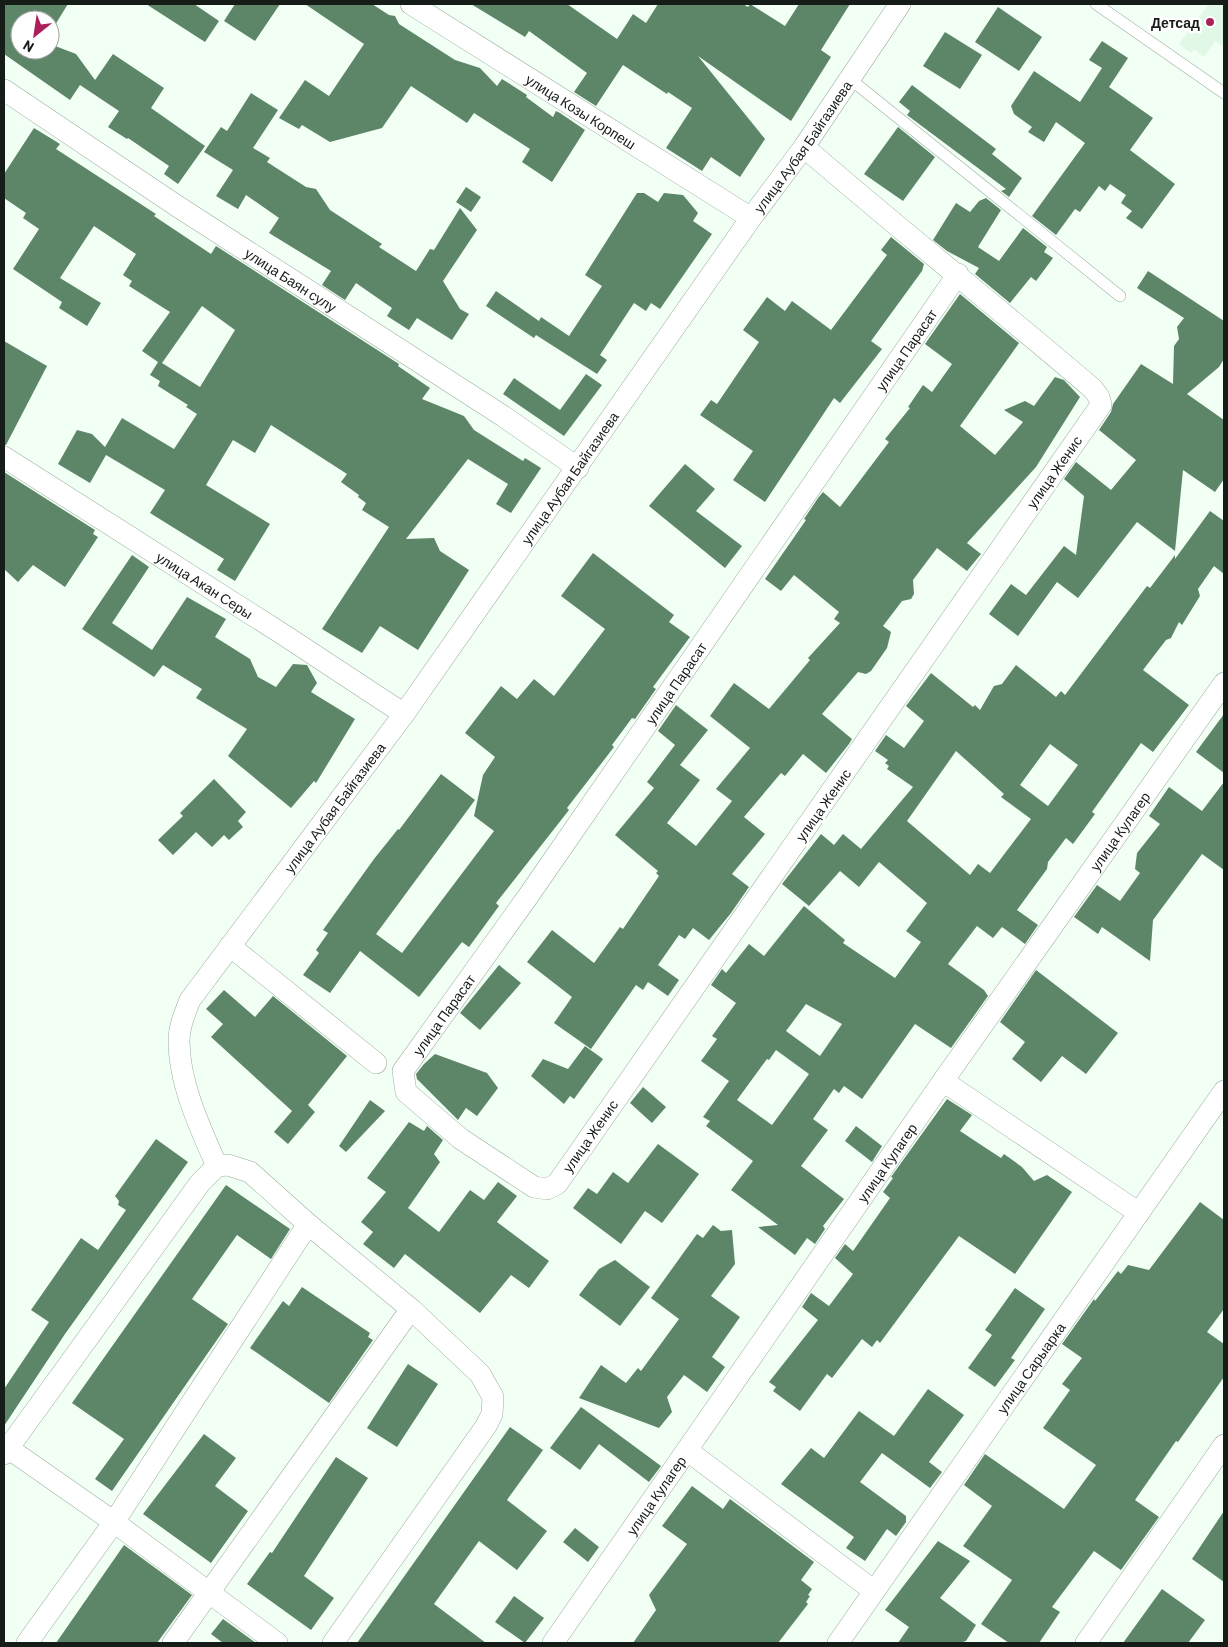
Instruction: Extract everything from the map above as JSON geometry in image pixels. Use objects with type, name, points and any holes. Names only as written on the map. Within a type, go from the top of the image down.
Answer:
[{"type":"street","name":"улица Козы Корпеш","points":[[411,4],[752,218]]},
{"type":"street","name":"улица Аубая Байгазиева","points":[[216,1166],[196,1118],[186,1085],[179,1041],[181,1022],[190,1000],[404,714],[752,218],[804,147],[900,4]]},
{"type":"street","name":"улица Баян сулу","points":[[4,90],[193,216],[503,416],[578,468]]},
{"type":"street","points":[[804,147],[897,226],[958,274]]},
{"type":"street","name":"улица Женис","points":[[534,1187],[547,1189],[556,1184],[1102,406],[1100,397],[1092,388],[958,274]]},
{"type":"street","name":"улица Парасат","points":[[534,1187],[461,1139],[406,1092],[403,1071],[529,895],[958,274]]},
{"type":"street","name":"улица Акан Серы","points":[[4,457],[404,714]]},
{"type":"street","name":"улица Кулагер","points":[[553,1643],[943,1081],[1217,710],[1224,683]]},
{"type":"street","points":[[230,946],[376,1063]]},
{"type":"street","points":[[943,1081],[1139,1213]]},
{"type":"street","name":"улица Сарыарка","points":[[838,1643],[1224,1091]]},
{"type":"street","points":[[277,1643],[114,1522],[6,1451],[200,1183],[216,1166],[228,1165],[250,1172],[308,1224],[411,1309],[480,1374],[493,1397],[492,1414],[334,1643]]},
{"type":"street","points":[[27,1643],[114,1522],[308,1224]]},
{"type":"street","points":[[173,1643],[210,1594],[411,1309]]},
{"type":"street","points":[[1086,1643],[1224,1446]]},
{"type":"street","points":[[688,1451],[874,1591]]},
{"type":"lane","points":[[1096,4],[1224,93]]},
{"type":"lane","points":[[850,79],[1120,296]]},
{"type":"shaded area","name":"Детсад","points":[[1209,4],[1224,4],[1224,47],[1215,41],[1204,57],[1194,49],[1191,53],[1179,44]]},
{"type":"building","points":[[4,4],[68,4],[60,17],[60,10],[10,10],[10,58],[4,54]]},
{"type":"building","points":[[146,4],[194,4],[219,21],[205,42]]},
{"type":"building","points":[[235,4],[280,4],[255,41],[224,21]]},
{"type":"building","points":[[305,4],[372,4],[389,15],[395,16],[399,24],[455,60],[480,68],[497,86],[502,79],[527,95],[526,97],[553,117],[556,111],[585,130],[552,182],[522,162],[530,149],[474,113],[467,123],[411,86],[382,128],[330,142],[302,125],[299,129],[279,118],[305,80],[329,96],[364,44]]},
{"type":"building","points":[[471,4],[567,4],[617,39],[633,14],[646,23],[658,4],[743,4],[748,7],[750,4],[785,26],[799,4],[850,4],[821,50],[831,57],[791,121],[698,56],[765,139],[740,177],[711,157],[702,171],[666,148],[692,108],[668,92],[667,94],[623,65],[596,106],[574,92],[587,73],[529,31],[525,37]]},
{"type":"building","points":[[998,7],[1042,37],[1019,71],[975,42]]},
{"type":"building","points":[[945,32],[982,55],[960,89],[923,66]]},
{"type":"building","points":[[1102,41],[1128,58],[1109,87],[1153,118],[1130,150],[1175,184],[1142,229],[1126,218],[1132,211],[1121,203],[1126,195],[1110,184],[1105,191],[1099,186],[1080,212],[1075,209],[1056,235],[1032,216],[1085,143],[1056,122],[1044,142],[1028,132],[1032,127],[1014,114],[1011,106],[1034,71],[1080,102],[1102,68],[1089,60]]},
{"type":"building","points":[[60,48],[76,54],[95,80],[113,54],[164,88],[151,108],[205,146],[178,184],[164,174],[169,166],[128,138],[108,127],[119,111],[80,85],[70,100],[13,60],[60,60]]},
{"type":"building","points":[[912,85],[996,149],[992,154],[1022,178],[1009,197],[1001,191],[1006,189],[907,115],[910,111],[899,102]]},
{"type":"building","points":[[251,93],[278,110],[253,148],[270,158],[267,162],[306,187],[316,189],[330,210],[382,244],[379,247],[416,271],[430,249],[434,250],[460,208],[477,230],[443,281],[460,309],[469,314],[452,340],[417,318],[409,330],[387,316],[392,308],[356,283],[345,300],[322,285],[331,271],[269,233],[279,218],[246,195],[238,209],[216,196],[233,170],[204,152],[221,127],[227,131]]},
{"type":"building","points":[[898,127],[935,157],[903,201],[864,174]]},
{"type":"building","points":[[34,128],[60,144],[56,149],[156,214],[154,216],[211,254],[216,246],[399,364],[398,366],[430,388],[422,399],[464,416],[474,430],[523,461],[525,458],[541,468],[511,513],[496,504],[508,484],[468,459],[406,539],[434,538],[440,551],[469,570],[418,650],[380,626],[362,653],[322,629],[389,527],[362,510],[366,503],[358,497],[359,495],[341,482],[347,474],[271,425],[255,453],[233,440],[206,485],[270,524],[235,581],[217,570],[224,559],[150,513],[165,490],[106,455],[90,483],[58,464],[77,430],[92,434],[105,447],[122,418],[174,449],[197,414],[186,407],[188,405],[158,386],[160,381],[150,375],[158,362],[142,351],[170,312],[129,286],[132,281],[123,275],[136,254],[94,226],[60,278],[101,303],[87,326],[59,308],[62,302],[13,269],[39,229],[23,218],[26,213],[4,198],[4,174]],"holes":[[[202,306],[235,330],[200,387],[162,363]]]},
{"type":"building","points":[[466,187],[481,197],[471,212],[456,202]]},
{"type":"building","points":[[637,193],[644,193],[658,202],[664,193],[683,195],[698,213],[693,221],[712,234],[660,309],[651,303],[646,311],[634,303],[600,355],[607,360],[597,374],[536,335],[534,338],[486,306],[496,291],[539,321],[541,317],[569,336],[602,286],[585,275]]},
{"type":"building","points":[[986,198],[1001,210],[978,247],[999,261],[1023,228],[1047,247],[1044,252],[1053,258],[1036,281],[1031,277],[1010,303],[975,274],[979,268],[947,251],[933,240],[956,203],[970,212],[979,201]]},
{"type":"building","points":[[891,237],[924,264],[922,271],[871,341],[882,349],[840,403],[834,398],[765,502],[733,480],[753,451],[700,415],[711,400],[717,404],[759,342],[743,330],[767,297],[785,311],[792,301],[831,330],[887,255],[881,250]]},
{"type":"building","points":[[1148,271],[1224,321],[1224,359],[1219,367],[1187,394],[1224,420],[1224,479],[1215,492],[1183,470],[1175,551],[1137,522],[1078,598],[1057,582],[1018,636],[989,614],[1011,584],[1026,595],[1064,546],[1076,555],[1084,496],[1064,479],[1076,462],[1111,490],[1136,460],[1099,430],[1111,412],[1113,404],[1141,364],[1173,384],[1174,346],[1179,339],[1177,327],[1184,318],[1137,288]]},
{"type":"building","points":[[960,294],[1019,343],[960,426],[995,455],[1023,422],[1004,410],[1025,401],[1034,406],[1055,377],[1064,380],[1080,397],[1036,467],[967,543],[981,554],[967,571],[937,548],[913,580],[914,594],[911,599],[902,601],[883,626],[891,632],[887,648],[871,671],[866,674],[858,672],[822,714],[852,739],[826,773],[803,754],[785,776],[781,773],[744,817],[765,834],[732,874],[749,887],[731,913],[709,940],[693,928],[685,939],[679,935],[658,965],[679,980],[668,996],[648,982],[643,990],[636,985],[591,1049],[554,1023],[572,997],[527,962],[552,930],[594,963],[620,927],[623,929],[659,876],[656,873],[658,871],[615,835],[654,788],[647,782],[675,745],[658,731],[676,705],[708,730],[680,765],[700,780],[667,823],[696,846],[732,801],[716,789],[750,748],[710,716],[734,683],[769,709],[810,660],[808,658],[840,623],[834,619],[839,612],[794,575],[781,591],[765,579],[823,492],[840,507],[889,442],[885,439],[910,408],[908,407],[923,385],[932,392],[952,364],[925,344]]},
{"type":"building","points":[[4,341],[47,366],[6,445],[4,445]]},
{"type":"building","points":[[586,374],[602,385],[564,436],[503,394],[514,378],[560,410]]},
{"type":"building","points":[[685,464],[715,489],[696,511],[742,546],[725,568],[649,506]]},
{"type":"building","points":[[4,472],[95,530],[93,534],[98,537],[65,587],[33,565],[18,582],[4,569]]},
{"type":"building","points":[[1210,511],[1224,521],[1224,574],[1214,566],[1198,589],[1200,596],[1182,625],[1179,622],[1171,638],[1166,640],[1143,670],[1189,705],[1153,752],[1141,743],[1092,812],[1095,814],[1073,844],[1066,838],[1048,862],[1047,869],[1017,910],[1038,925],[1025,944],[1002,927],[993,938],[977,926],[948,964],[984,990],[988,996],[951,1048],[915,1024],[862,1099],[844,1086],[839,1093],[834,1089],[813,1119],[828,1130],[801,1166],[844,1199],[823,1226],[825,1229],[815,1244],[807,1238],[795,1255],[758,1227],[778,1225],[731,1190],[753,1161],[706,1126],[710,1121],[703,1117],[729,1081],[701,1061],[717,1039],[712,1036],[736,1003],[711,985],[722,969],[726,973],[749,944],[764,956],[804,906],[845,940],[843,943],[895,978],[921,942],[906,931],[927,903],[879,862],[859,887],[840,871],[809,906],[782,884],[821,834],[834,845],[843,834],[861,849],[913,787],[887,769],[889,766],[885,763],[888,760],[875,751],[886,735],[904,748],[924,721],[906,706],[931,673],[973,707],[975,705],[980,710],[994,686],[1002,684],[1016,665],[1056,697],[1061,691],[1065,695],[1147,586],[1150,588],[1175,555],[1175,559]],"holes":[[[1050,744],[1078,765],[1048,806],[1020,785]],[[956,751],[1004,794],[1001,797],[1031,819],[990,873],[978,864],[970,875],[907,821]],[[806,1004],[842,1024],[820,1056],[786,1031]],[[776,1050],[809,1074],[772,1125],[737,1100],[767,1059],[769,1060]]]},
{"type":"building","points":[[593,553],[674,615],[669,622],[690,637],[653,687],[656,689],[635,719],[632,718],[612,745],[614,747],[567,808],[569,810],[496,903],[499,906],[469,947],[462,942],[419,997],[360,951],[330,993],[303,975],[319,953],[316,950],[328,933],[323,930],[374,859],[399,830],[441,774],[475,800],[376,934],[402,953],[494,831],[474,816],[483,775],[495,757],[465,733],[501,686],[517,699],[534,679],[554,696],[605,629],[561,596]]},
{"type":"building","points":[[132,555],[149,567],[112,623],[152,650],[187,597],[226,619],[215,637],[250,659],[258,677],[276,687],[293,664],[307,665],[317,683],[311,692],[355,719],[316,783],[314,781],[291,808],[228,756],[247,729],[196,698],[202,689],[163,665],[154,677],[82,629]]},
{"type":"building","points":[[1224,714],[1224,773],[1196,752]]},
{"type":"building","points":[[214,779],[246,812],[238,821],[243,827],[229,840],[224,835],[212,847],[196,832],[173,855],[158,840],[183,816],[180,813]]},
{"type":"building","points":[[1224,782],[1224,870],[1202,854],[1153,920],[1150,961],[1102,927],[1098,934],[1074,917],[1097,885],[1120,901],[1140,873],[1135,869],[1137,853],[1160,824],[1149,816],[1169,787],[1202,811]]},
{"type":"building","points":[[499,965],[521,983],[480,1030],[460,1013]]},
{"type":"building","points":[[1036,970],[1118,1033],[1086,1074],[1062,1056],[1041,1082],[1012,1059],[1025,1042],[1000,1022]]},
{"type":"building","points":[[224,990],[255,1017],[273,996],[347,1056],[308,1105],[315,1112],[288,1144],[274,1132],[292,1111],[211,1037],[223,1024],[206,1009]]},
{"type":"building","points":[[585,1046],[603,1059],[574,1099],[570,1096],[564,1104],[531,1076],[543,1059],[568,1069]]},
{"type":"building","points":[[435,1054],[487,1073],[498,1088],[477,1116],[466,1108],[458,1120],[417,1079],[416,1074]]},
{"type":"building","points":[[643,1087],[666,1107],[652,1123],[630,1103]]},
{"type":"building","points":[[947,1099],[972,1115],[960,1131],[1001,1158],[1004,1154],[1022,1167],[1034,1181],[1047,1175],[1072,1192],[1015,1274],[959,1236],[880,1343],[877,1340],[872,1347],[862,1339],[832,1378],[827,1374],[800,1411],[773,1391],[776,1387],[769,1382],[818,1320],[802,1307],[811,1293],[829,1306],[853,1274],[835,1258],[845,1244],[853,1251],[890,1198],[883,1192],[893,1178],[891,1177]]},
{"type":"building","points":[[370,1100],[385,1111],[346,1152],[339,1146]]},
{"type":"building","points":[[409,1122],[424,1131],[427,1126],[443,1140],[434,1154],[440,1162],[408,1208],[439,1232],[470,1190],[484,1200],[498,1182],[517,1196],[497,1222],[549,1261],[529,1288],[511,1275],[480,1313],[405,1254],[394,1268],[363,1244],[373,1232],[361,1222],[386,1192],[367,1178]]},
{"type":"building","points":[[856,1126],[882,1146],[872,1162],[845,1141]]},
{"type":"building","points":[[156,1139],[188,1162],[65,1334],[4,1426],[4,1389],[49,1322],[31,1310],[81,1238],[98,1250],[126,1210],[118,1205],[119,1201],[115,1196]]},
{"type":"building","points":[[658,1144],[699,1174],[662,1223],[645,1211],[621,1244],[573,1208],[588,1188],[597,1194],[613,1172],[628,1183]]},
{"type":"building","points":[[226,1185],[290,1229],[271,1259],[237,1235],[192,1299],[228,1324],[112,1491],[95,1479],[124,1439],[72,1403]]},
{"type":"building","points":[[1200,1202],[1224,1220],[1224,1309],[1207,1332],[1224,1344],[1224,1377],[1135,1500],[1159,1517],[1121,1570],[1094,1551],[1052,1607],[1060,1612],[1039,1643],[1009,1643],[981,1624],[1012,1580],[963,1546],[992,1506],[964,1485],[985,1454],[1064,1509],[1096,1465],[1043,1428],[1070,1390],[1062,1384],[1082,1358],[1062,1344],[1094,1299],[1095,1301],[1118,1271],[1121,1274],[1128,1265],[1149,1270]]},
{"type":"building","points":[[713,1225],[721,1231],[732,1230],[735,1264],[711,1296],[740,1317],[712,1357],[725,1367],[707,1392],[684,1375],[667,1397],[672,1412],[659,1428],[579,1398],[601,1365],[626,1383],[638,1368],[641,1371],[679,1319],[651,1298],[697,1234],[703,1238]]},
{"type":"building","points":[[615,1260],[650,1287],[620,1326],[579,1295],[599,1269]]},
{"type":"building","points":[[302,1287],[370,1333],[368,1337],[373,1340],[329,1403],[250,1348],[283,1301],[289,1306]]},
{"type":"building","points":[[1015,1288],[1045,1309],[1011,1358],[1015,1360],[995,1387],[968,1368],[992,1335],[985,1330]]},
{"type":"building","points":[[408,1364],[438,1384],[397,1447],[367,1428]]},
{"type":"building","points":[[928,1389],[964,1415],[929,1462],[942,1472],[930,1488],[882,1453],[860,1482],[906,1516],[906,1522],[896,1536],[887,1529],[865,1561],[846,1548],[854,1537],[781,1484],[811,1448],[824,1458],[859,1411],[894,1436]]},
{"type":"building","points":[[581,1407],[661,1466],[649,1482],[599,1444],[580,1470],[550,1448]]},
{"type":"building","points":[[510,1427],[543,1450],[507,1500],[547,1531],[517,1570],[479,1541],[434,1604],[486,1643],[357,1643]]},
{"type":"building","points":[[204,1434],[236,1458],[215,1486],[248,1511],[211,1563],[143,1514]]},
{"type":"building","points":[[336,1457],[368,1478],[304,1576],[334,1598],[311,1630],[247,1584],[270,1552],[272,1553]]},
{"type":"building","points":[[692,1486],[723,1509],[730,1499],[814,1562],[801,1580],[812,1589],[806,1602],[808,1604],[778,1643],[633,1643],[656,1610],[649,1595],[687,1544],[662,1526]]},
{"type":"building","points":[[1224,1511],[1224,1582],[1192,1559]]},
{"type":"building","points":[[575,1528],[599,1547],[588,1562],[563,1542]]},
{"type":"building","points":[[938,1541],[970,1561],[940,1598],[976,1625],[966,1641],[959,1643],[898,1643],[909,1627],[885,1610]]},
{"type":"building","points":[[124,1545],[192,1595],[157,1643],[56,1643]]},
{"type":"building","points":[[1162,1589],[1205,1620],[1188,1643],[1123,1643]]},
{"type":"building","points":[[514,1596],[544,1618],[525,1643],[495,1622]]},
{"type":"building","points":[[223,1619],[256,1643],[223,1643],[211,1634]]},
{"type":"place","name":"Детсад","points":[[1210,22]]}]
